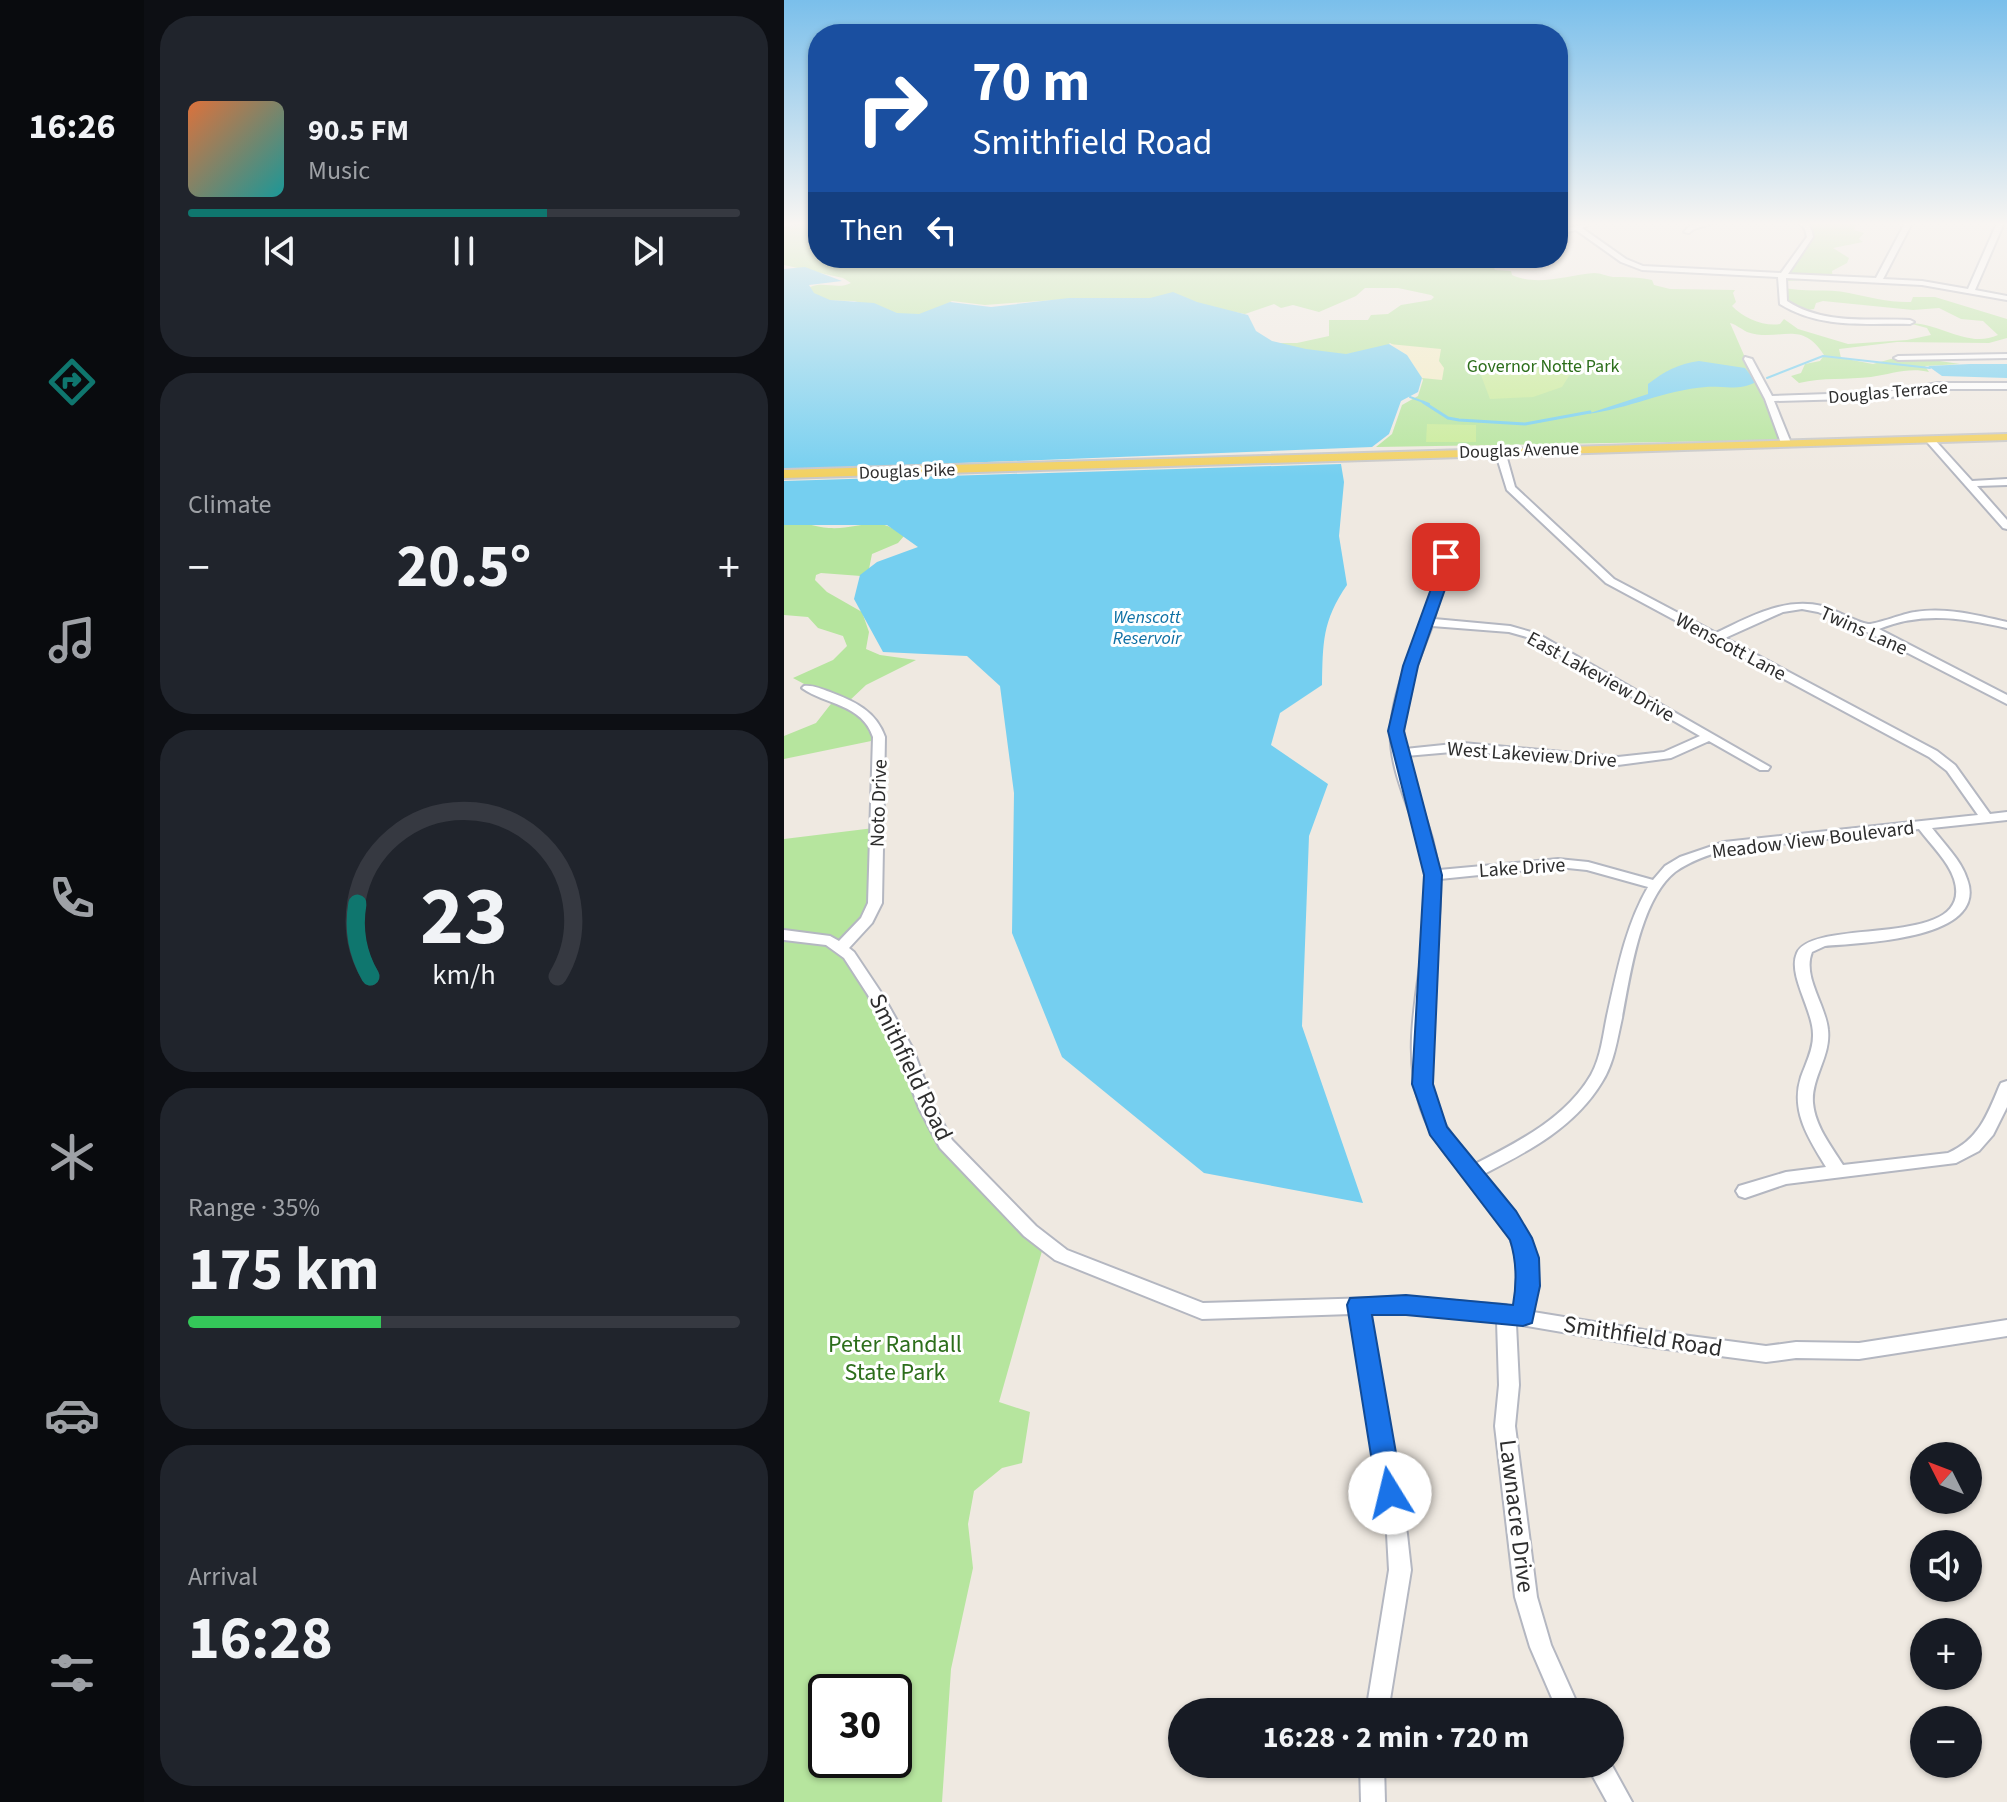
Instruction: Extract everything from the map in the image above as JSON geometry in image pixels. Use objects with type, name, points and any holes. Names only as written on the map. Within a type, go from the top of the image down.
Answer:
[{"type":"main road","name":"Douglas Avenue","points":[[1030,466],[2007,437]]},
{"type":"main road","name":"Douglas Pike","points":[[784,474],[1030,466]]},
{"type":"street","points":[[1792,307],[1805,314],[1846,321],[1910,322]]},
{"type":"street","name":"Douglas Terrace","points":[[1898,358],[2007,356]]},
{"type":"street","points":[[1748,359],[1769,399],[1786,443]]},
{"type":"street","name":"Douglas Terrace","points":[[1769,399],[1885,395],[1938,386],[2007,386]]},
{"type":"street","points":[[1930,440],[2007,526]]},
{"type":"street","name":"Wenscott Lane","points":[[1500,451],[1510,488],[1600,573],[1933,754],[1951,768],[1986,817]]},
{"type":"street","points":[[1969,484],[2007,482]]},
{"type":"street","name":"Lawnacre Drive","points":[[1446,557],[1443,575],[1411,666],[1396,731],[1433,875],[1422,1084],[1437,1130],[1521,1238],[1527,1258],[1528,1286],[1515,1314],[1505,1426],[1526,1597],[1545,1657],[1564,1698]]},
{"type":"street","name":"Twins Lane","points":[[1716,638],[1789,608],[1803,606],[1830,612],[1868,629],[2007,700]]},
{"type":"street","points":[[1868,629],[1908,614],[1934,612],[2007,625]]},
{"type":"street","name":"East Lakeview Drive","points":[[1426,622],[1510,629],[1534,636],[1764,767]]},
{"type":"street","name":"Noto Drive","points":[[808,688],[868,716],[878,728],[875,903],[867,920],[841,947]]},
{"type":"street","name":"West Lakeview Drive","points":[[1400,753],[1463,747],[1600,760],[1639,760],[1667,755],[1708,737]]},
{"type":"street","name":"Meadow View Boulevard","points":[[1472,1173],[1558,1123],[1581,1101],[1598,1076],[1637,930],[1656,885],[1666,873],[1685,861],[1724,846],[2007,816]]},
{"type":"street","points":[[1837,1170],[1805,1106],[1805,1090],[1821,1039],[1818,1008],[1802,968],[1802,959],[1811,945],[1824,941],[1924,930],[1953,914],[1960,904],[1962,881],[1923,825]]},
{"type":"street","name":"Lake Drive","points":[[1433,875],[1535,864],[1576,864],[1656,885]]},
{"type":"street","points":[[784,935],[830,941],[841,947]]},
{"type":"street","name":"Smithfield Road","points":[[841,947],[875,994],[905,1049],[927,1108],[946,1144],[1030,1231],[1061,1255],[1202,1311],[1406,1305],[1515,1314],[1644,1338],[1766,1354],[1796,1350],[1859,1351],[2007,1328]]},
{"type":"street","points":[[1745,1191],[1786,1178],[1837,1170],[1950,1159],[1965,1153],[1988,1133],[2007,1087]]},
{"type":"street","points":[[1359,1305],[1397,1534],[1400,1570],[1379,1698]]},
{"type":"street","points":[[1372,1778],[1373,1802]]},
{"type":"street","points":[[1606,1778],[1620,1802]]},
{"type":"green space","name":"Governor Notte Park","points":[[875,307],[941,307],[930,313],[906,316]]},
{"type":"green space","name":"Governor Notte Park","points":[[1210,307],[1265,307],[1245,314]]},
{"type":"green space","name":"Governor Notte Park","points":[[1301,307],[1330,307],[1319,312]]},
{"type":"green space","name":"Governor Notte Park","points":[[1398,307],[1733,307],[1761,323],[1780,324],[1784,319],[1798,329],[1848,344],[1931,335],[1927,328],[1908,323],[1976,339],[1998,335],[1983,321],[1961,319],[1939,308],[1913,310],[1884,307],[1968,307],[2007,319],[2007,338],[1989,343],[1897,342],[1839,349],[1841,358],[1873,364],[1891,359],[1926,359],[1960,364],[1925,366],[1929,372],[1907,371],[1799,383],[1791,376],[1801,373],[1805,364],[1820,361],[1824,355],[1807,337],[1798,334],[1759,335],[1730,323],[1781,440],[1376,447],[1392,434],[1402,405],[1418,396],[1423,380],[1409,354],[1390,343],[1384,348],[1339,354],[1312,352],[1277,343],[1297,343],[1329,336],[1329,320],[1368,320],[1371,315],[1388,314]]},
{"type":"green space","name":"Governor Notte Park","points":[[1796,307],[1815,307],[1814,309],[1802,311]]},
{"type":"green space","points":[[1492,365],[1572,371],[1562,387],[1533,397],[1490,399],[1479,370]]},
{"type":"green space","points":[[1427,424],[1476,425],[1476,442],[1426,442]]},
{"type":"green space","points":[[784,519],[829,528],[885,525],[904,536],[898,543],[872,554],[869,569],[861,576],[821,573],[816,575],[815,580],[827,592],[862,612],[869,632],[866,649],[880,655],[916,660],[866,685],[848,702],[864,715],[876,740],[784,759],[784,736],[816,723],[834,700],[793,678],[833,660],[847,646],[843,636],[818,628],[808,617],[784,615]]},
{"type":"green space","name":"Peter Randall State Park","points":[[874,828],[873,917],[844,948],[859,969],[944,1141],[1042,1251],[999,1402],[1030,1412],[1022,1463],[1002,1468],[974,1491],[968,1524],[973,1568],[951,1669],[942,1802],[784,1802],[784,839]]},
{"type":"sand","points":[[1389,344],[1441,349],[1442,380],[1422,378],[1407,355]]},
{"type":"water","points":[[784,307],[883,307],[897,313],[919,314],[937,307],[1217,307],[1248,315],[1256,331],[1272,341],[1306,349],[1346,354],[1389,344],[1407,355],[1422,378],[1418,392],[1401,401],[1389,434],[1372,447],[784,470]]},
{"type":"water","points":[[1699,361],[1745,368],[1756,382],[1737,387],[1691,389],[1587,414],[1648,394],[1648,384],[1660,375]]},
{"type":"water","points":[[2007,364],[2007,378],[1942,376],[1928,366]]},
{"type":"water","name":"Wenscott Reservoir","points":[[1341,464],[1344,482],[1339,536],[1347,585],[1328,621],[1322,685],[1280,713],[1271,745],[1328,784],[1309,836],[1302,1026],[1363,1203],[1204,1173],[1062,1057],[1012,933],[1014,793],[1000,686],[967,656],[883,652],[854,599],[860,575],[877,562],[918,547],[887,525],[784,525],[784,481]]},
{"type":"waterway","points":[[1767,378],[1823,356],[1930,368]]},
{"type":"waterway","points":[[1410,397],[1429,404]]},
{"type":"waterway","points":[[1423,402],[1448,418],[1525,424],[1590,412]]},
{"type":"route","points":[[1390,1493],[1359,1305],[1406,1305],[1523,1316],[1528,1286],[1527,1258],[1521,1238],[1508,1217],[1437,1130],[1422,1084],[1421,1057],[1433,875],[1396,731],[1411,666],[1443,575],[1446,557]]}]
